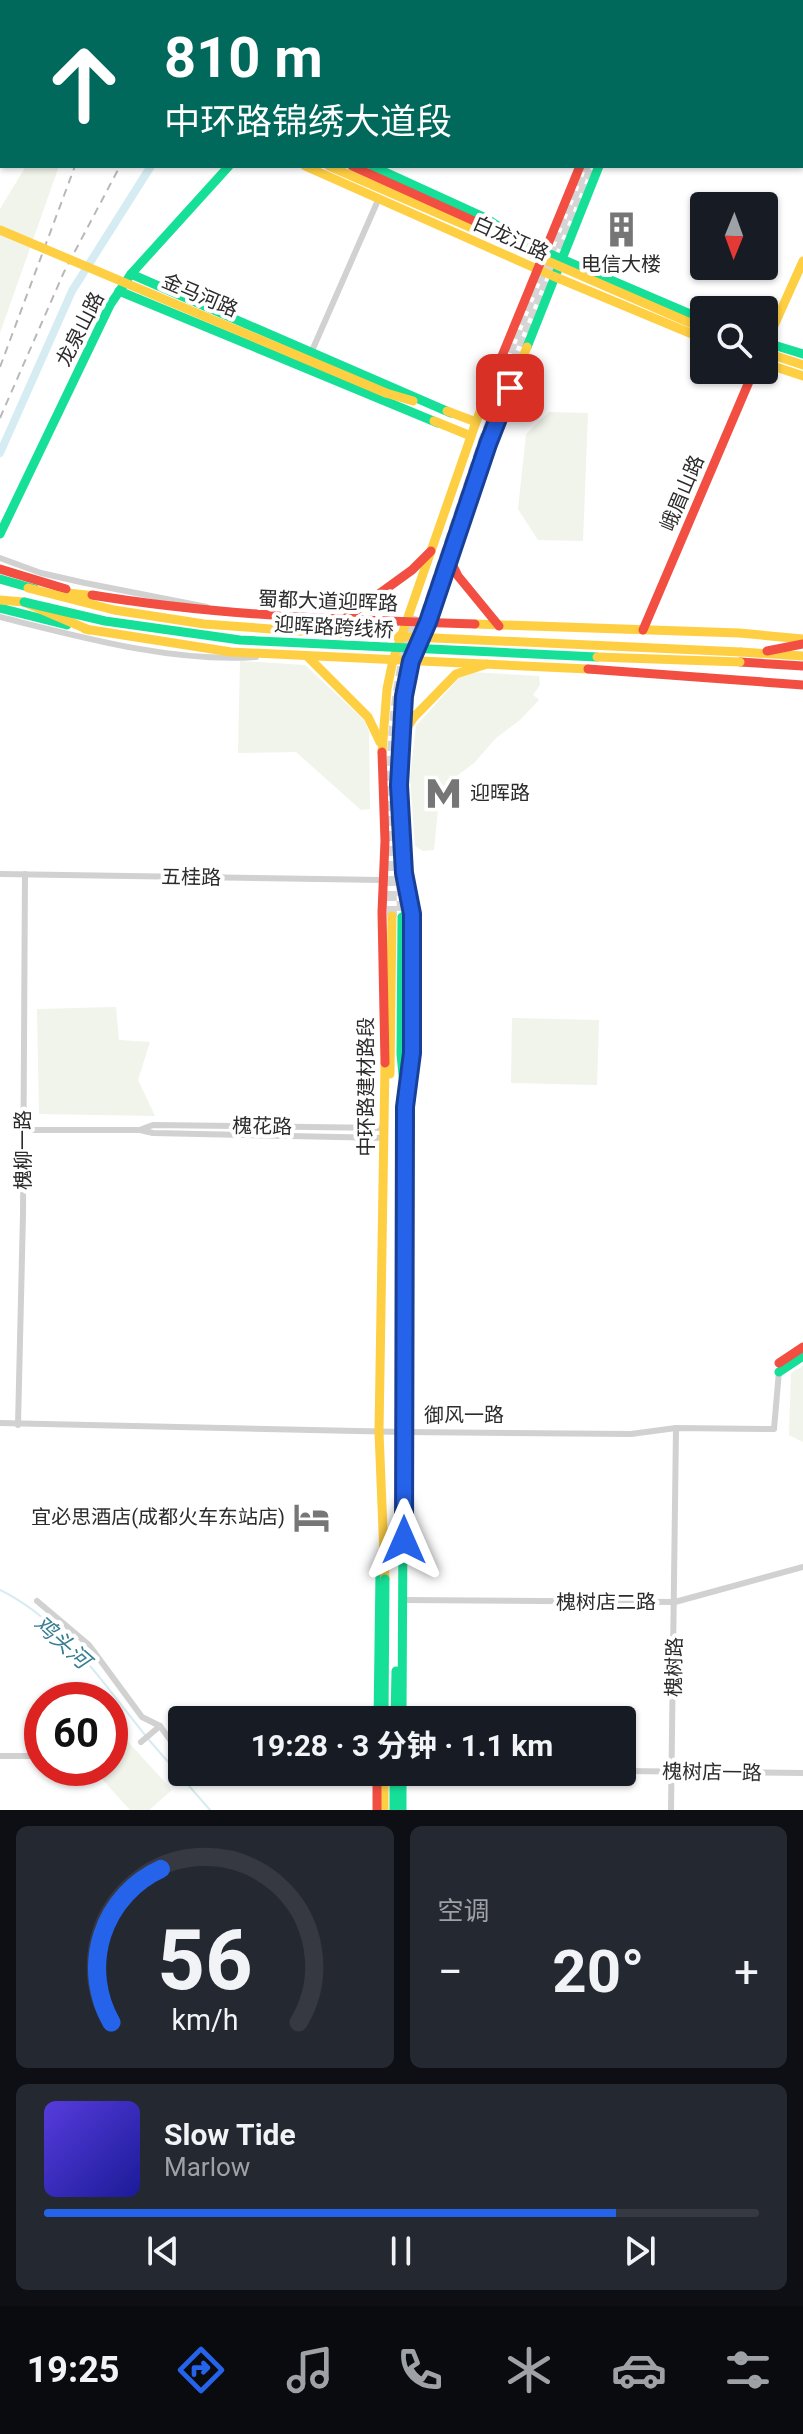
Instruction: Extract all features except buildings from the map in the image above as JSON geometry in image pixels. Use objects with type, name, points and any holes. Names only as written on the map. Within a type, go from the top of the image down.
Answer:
[{"type":"main road","name":"龙泉山路","points":[[0,534],[110,305],[131,274],[227,168]]},
{"type":"main road","name":"白龙江路","points":[[309,168],[536,269],[690,333]]},
{"type":"main road","points":[[334,168],[690,323]]},
{"type":"main road","points":[[356,168],[514,237]]},
{"type":"main road","name":"中环路建材路段","points":[[382,1514],[379,1432],[386,1107],[382,748],[387,689],[393,660],[476,422],[579,168]]},
{"type":"main road","name":"中环路建材路段","points":[[404,1509],[405,1107],[412,1053],[412,914],[404,873],[399,785],[404,696],[411,661],[428,622],[488,444],[598,168]]},
{"type":"main road","name":"白龙江路","points":[[392,170],[486,218],[514,237],[690,314]]},
{"type":"main road","name":"金马河路","points":[[0,230],[386,393]]},
{"type":"main road","points":[[778,317],[803,261]]},
{"type":"main road","points":[[131,274],[451,413]]},
{"type":"main road","points":[[119,291],[471,436]]},
{"type":"main road","points":[[778,349],[803,354]]},
{"type":"main road","points":[[778,352],[803,365]]},
{"type":"main road","points":[[778,368],[803,376]]},
{"type":"main road","name":"峨眉山路","points":[[643,630],[748,384]]},
{"type":"main road","points":[[386,393],[476,422]]},
{"type":"main road","points":[[386,393],[438,423]]},
{"type":"main road","points":[[343,620],[412,570],[432,550]]},
{"type":"main road","points":[[449,558],[458,576],[499,626]]},
{"type":"main road","name":"蜀都大道迎晖路","points":[[0,569],[96,596],[237,615],[739,633],[803,642]]},
{"type":"main road","points":[[0,580],[28,588],[96,596]]},
{"type":"main road","name":"迎晖路跨线桥","points":[[28,588],[137,614],[233,627],[744,656]]},
{"type":"main road","points":[[0,598],[24,602],[89,630]]},
{"type":"main road","name":"迎晖路跨线桥","points":[[24,602],[105,621],[229,639],[467,652],[744,656]]},
{"type":"main road","points":[[0,608],[113,635],[231,652],[555,666],[803,685]]},
{"type":"main road","points":[[284,655],[294,652],[301,638],[300,628],[286,618]]},
{"type":"main road","points":[[555,666],[540,657],[537,646],[540,635],[556,627]]},
{"type":"main road","points":[[744,656],[803,642]]},
{"type":"main road","points":[[307,656],[368,717],[382,748]]},
{"type":"main road","points":[[744,656],[803,656]]},
{"type":"main road","points":[[744,656],[803,666]]},
{"type":"main road","points":[[401,736],[414,717],[456,674],[487,664]]},
{"type":"main road","points":[[386,1107],[392,1054],[397,917],[405,1107]]},
{"type":"main road","points":[[779,1367],[803,1347]]},
{"type":"main road","points":[[779,1367],[803,1356]]},
{"type":"main road","points":[[395,1706],[398,1578],[404,1509]]},
{"type":"main road","points":[[402,1706],[404,1509]]},
{"type":"main road","points":[[382,1514],[384,1706]]},
{"type":"main road","points":[[378,1706],[382,1514]]},
{"type":"main road","points":[[377,1786],[377,1810]]},
{"type":"main road","points":[[384,1786],[384,1810]]},
{"type":"main road","points":[[394,1786],[394,1810]]},
{"type":"main road","points":[[402,1786],[402,1810]]},
{"type":"street","points":[[304,368],[392,170]]},
{"type":"street","points":[[0,558],[41,573],[237,615]]},
{"type":"street","points":[[0,617],[92,639],[157,650],[239,658],[284,655]]},
{"type":"street","name":"五桂路","points":[[0,874],[383,880]]},
{"type":"street","name":"槐柳一路","points":[[18,1425],[25,874]]},
{"type":"street","name":"槐花路","points":[[23,1130],[140,1130],[153,1125],[385,1133]]},
{"type":"street","name":"御风一路","points":[[0,1423],[631,1434],[676,1428],[774,1429],[779,1367]]},
{"type":"street","name":"槐树路","points":[[671,1810],[676,1428]]},
{"type":"street","name":"槐树店二路","points":[[404,1600],[675,1602],[803,1567]]},
{"type":"street","points":[[37,1601],[89,1645],[142,1717],[160,1726],[168,1737]]},
{"type":"street","points":[[141,1742],[160,1726]]},
{"type":"street","points":[[0,1756],[24,1756]]},
{"type":"street","name":"槐树店一路","points":[[636,1771],[803,1773]]},
{"type":"shaded area","points":[[25,168],[58,168],[0,333],[0,209]]},
{"type":"shaded area","points":[[549,412],[588,413],[583,541],[538,540],[518,509],[526,434]]},
{"type":"shaded area","points":[[240,661],[305,665],[364,720],[369,732],[370,809],[361,810],[296,752],[238,753]]},
{"type":"shaded area","points":[[471,672],[539,676],[540,685],[533,695],[539,700],[520,720],[496,738],[474,763],[440,789],[434,850],[423,851],[415,846],[410,778],[416,726],[460,677]]},
{"type":"shaded area","points":[[116,1007],[119,1040],[150,1042],[138,1080],[155,1116],[39,1114],[37,1009]]},
{"type":"shaded area","points":[[512,1018],[599,1020],[597,1085],[511,1083]]},
{"type":"shaded area","points":[[803,1366],[803,1442],[789,1435],[791,1373]]},
{"type":"shaded area","points":[[128,1742],[172,1790],[149,1810],[130,1810],[108,1786],[128,1786]]},
{"type":"waterway","points":[[0,453],[72,291],[150,168]]},
{"type":"waterway","name":"鸡头河","points":[[0,1590],[23,1603],[62,1636],[97,1674],[145,1735]]},
{"type":"waterway","name":"鸡头河","points":[[149,1740],[210,1810]]},
{"type":"tunnel","points":[[492,394],[585,168]]},
{"type":"tunnel","points":[[420,629],[484,438],[592,168]]},
{"type":"tunnel","points":[[392,916],[394,727],[398,690],[415,616]]},
{"type":"tunnel","points":[[401,871],[402,917]]},
{"type":"railway","points":[[0,367],[74,168]]},
{"type":"railway","points":[[0,418],[64,272],[119,168]]},
{"type":"traffic: fast","points":[[0,534],[110,305],[131,274],[227,168]]},
{"type":"traffic: fast","points":[[376,168],[486,218],[514,237],[543,251],[690,314]]},
{"type":"traffic: fast","points":[[527,347],[598,168]]},
{"type":"traffic: fast","points":[[131,274],[451,413]]},
{"type":"traffic: fast","points":[[119,291],[438,423]]},
{"type":"traffic: fast","points":[[778,346],[803,354]]},
{"type":"traffic: fast","points":[[0,579],[35,589]]},
{"type":"traffic: fast","points":[[24,602],[105,621],[240,640],[597,657]]},
{"type":"traffic: fast","points":[[0,608],[67,625]]},
{"type":"traffic: fast","points":[[402,917],[401,1054],[404,1085]]},
{"type":"traffic: fast","points":[[402,1706],[404,1329]]},
{"type":"traffic: fast","points":[[779,1372],[803,1356]]},
{"type":"traffic: fast","points":[[378,1706],[380,1572]]},
{"type":"traffic: fast","points":[[384,1706],[385,1579]]},
{"type":"traffic: fast","points":[[395,1706],[396,1671]]},
{"type":"traffic: fast","points":[[394,1786],[394,1810]]},
{"type":"traffic: fast","points":[[402,1786],[402,1810]]},
{"type":"traffic: slow","points":[[310,168],[690,333]]},
{"type":"traffic: slow","points":[[334,168],[690,323]]},
{"type":"traffic: slow","points":[[0,230],[386,393]]},
{"type":"traffic: slow","points":[[778,317],[803,261]]},
{"type":"traffic: slow","points":[[412,967],[412,914],[404,873],[399,785],[404,696],[411,661],[428,622],[488,444],[527,347]]},
{"type":"traffic: slow","points":[[382,752],[387,689],[393,660],[502,356]]},
{"type":"traffic: slow","points":[[778,357],[803,365]]},
{"type":"traffic: slow","points":[[778,368],[803,376]]},
{"type":"traffic: slow","points":[[386,393],[413,401]]},
{"type":"traffic: slow","points":[[447,411],[476,422]]},
{"type":"traffic: slow","points":[[434,421],[471,436]]},
{"type":"traffic: slow","points":[[28,588],[114,610],[204,624],[327,633],[741,652]]},
{"type":"traffic: slow","points":[[58,592],[96,596]]},
{"type":"traffic: slow","points":[[0,600],[24,602],[89,630]]},
{"type":"traffic: slow","points":[[475,624],[739,633],[803,639]]},
{"type":"traffic: slow","points":[[85,629],[231,652],[588,669]]},
{"type":"traffic: slow","points":[[741,652],[803,656]]},
{"type":"traffic: slow","points":[[307,656],[368,717],[380,742]]},
{"type":"traffic: slow","points":[[597,657],[740,662]]},
{"type":"traffic: slow","points":[[402,735],[414,717],[456,674],[487,664]]},
{"type":"traffic: slow","points":[[390,1074],[392,916]]},
{"type":"traffic: slow","points":[[385,1063],[379,1432],[385,1579]]},
{"type":"traffic: slow","points":[[384,1786],[384,1810]]},
{"type":"traffic: jam","points":[[356,168],[483,225]]},
{"type":"traffic: jam","points":[[502,356],[579,168]]},
{"type":"traffic: jam","points":[[643,630],[748,384]]},
{"type":"traffic: jam","points":[[343,620],[412,570],[431,551]]},
{"type":"traffic: jam","points":[[449,558],[458,576],[499,626]]},
{"type":"traffic: jam","points":[[0,569],[66,589]]},
{"type":"traffic: jam","points":[[92,595],[235,612],[475,624]]},
{"type":"traffic: jam","points":[[767,651],[803,644]]},
{"type":"traffic: jam","points":[[740,662],[803,666]]},
{"type":"traffic: jam","points":[[588,669],[803,685]]},
{"type":"traffic: jam","points":[[382,752],[385,1063]]},
{"type":"traffic: jam","points":[[404,1329],[405,1107],[412,1053],[412,967]]},
{"type":"traffic: jam","points":[[779,1363],[803,1347]]},
{"type":"traffic: jam","points":[[377,1786],[377,1810]]},
{"type":"place","name":"电信大楼","points":[[621,229]]},
{"type":"place","name":"迎晖路","points":[[444,793]]},
{"type":"place","name":"宜必思酒店(成都火车东站店)","points":[[311,1517]]},
{"type":"route","points":[[404,1540],[405,1107],[412,1053],[412,914],[404,873],[399,785],[404,696],[411,661],[428,622],[510,388]]}]
